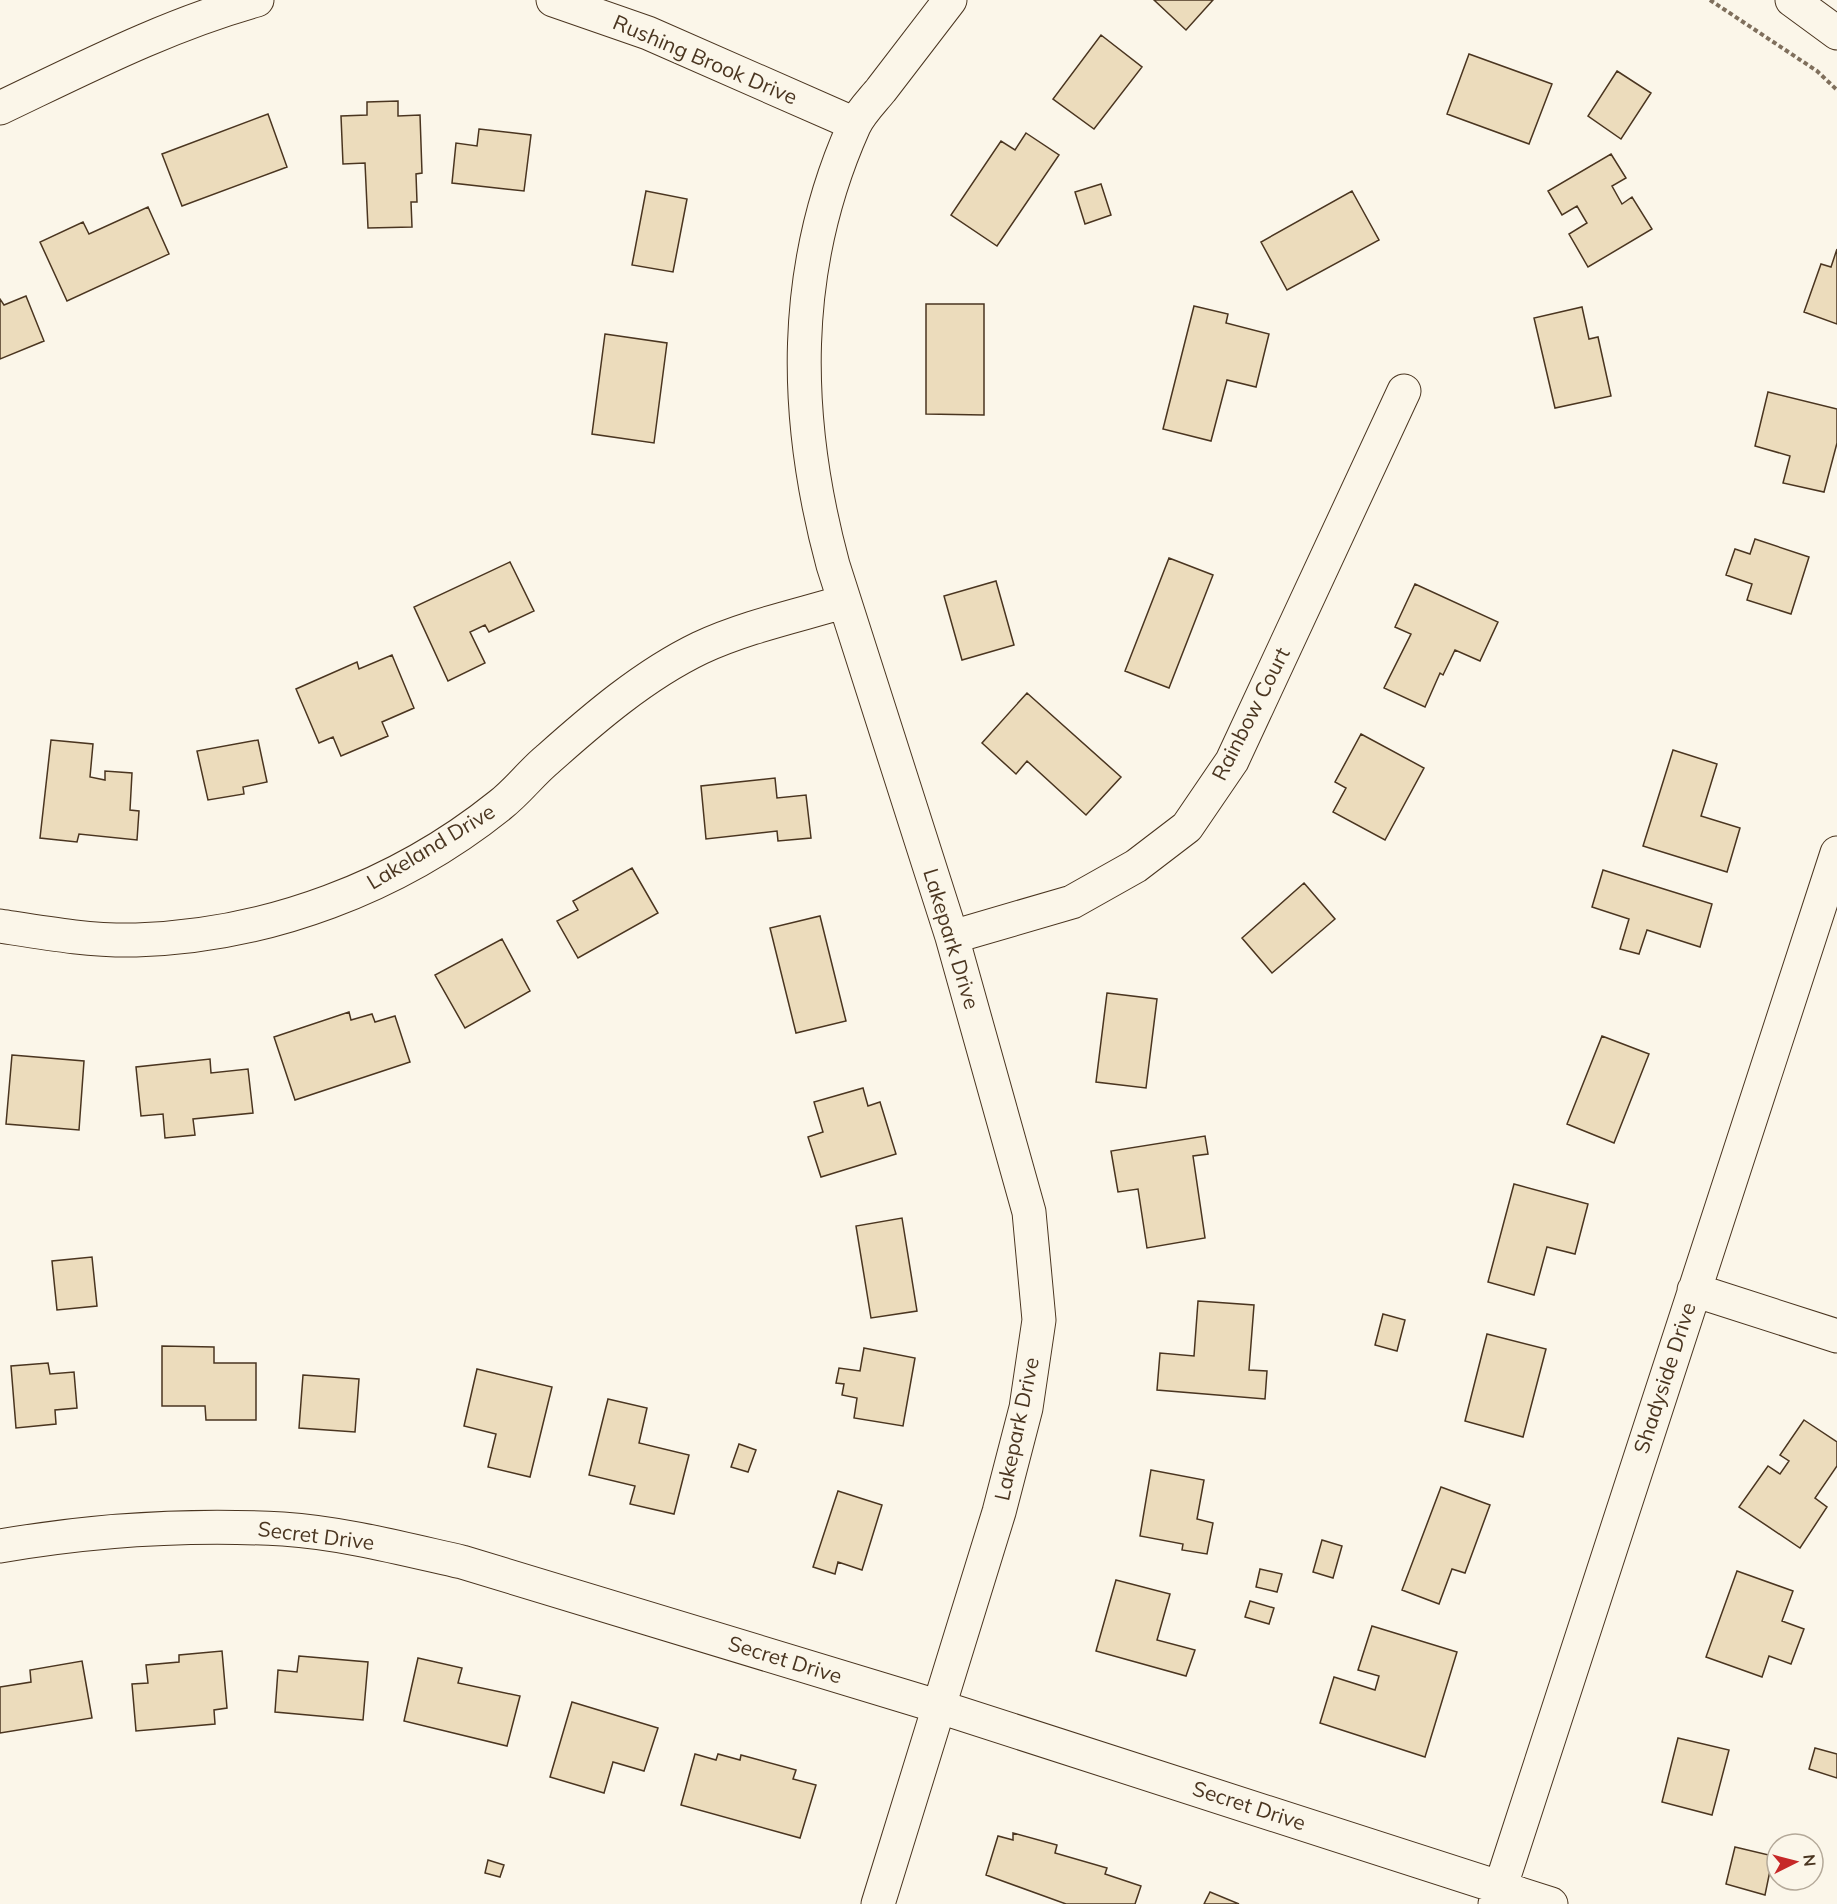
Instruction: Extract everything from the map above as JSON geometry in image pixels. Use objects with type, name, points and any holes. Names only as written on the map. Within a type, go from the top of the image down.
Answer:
[{"type":"street","points":[[0,108],[130,46],[212,12],[257,0]]},
{"type":"street","name":"Rushing Brook Drive","points":[[553,0],[648,33],[855,124]]},
{"type":"street","name":"Lakepark Drive","points":[[878,1904],[1005,1489],[1026,1408],[1039,1320],[1029,1212],[952,937],[843,602],[818,508],[805,429],[802,347],[810,277],[826,206],[855,124],[950,0]]},
{"type":"street","points":[[1792,0],[1837,33]]},
{"type":"street","name":"Rainbow Court","points":[[952,937],[1072,902],[1136,866],[1187,827],[1232,761],[1404,391]]},
{"type":"street","name":"Lakeland Drive","points":[[0,926],[60,936],[133,940],[179,938],[253,925],[307,911],[355,893],[462,833],[502,804],[555,753],[654,674],[700,648],[756,627],[843,602]]},
{"type":"street","name":"Shadyside Drive","points":[[1498,1895],[1837,854]]},
{"type":"street","points":[[1694,1290],[1837,1336]]},
{"type":"street","name":"Secret Drive","points":[[0,1546],[114,1530],[284,1529],[382,1544],[462,1562],[940,1707],[1498,1895],[1551,1904]]},
{"type":"path","points":[[1710,0],[1817,71],[1837,90]]},
{"type":"building","points":[[1154,0],[1213,0],[1186,30]]},
{"type":"building","points":[[1101,35],[1142,67],[1094,129],[1053,99]]},
{"type":"building","points":[[1469,54],[1552,84],[1529,144],[1447,114]]},
{"type":"building","points":[[1617,71],[1651,93],[1621,139],[1588,116]]},
{"type":"building","points":[[398,101],[398,116],[420,115],[422,173],[416,174],[417,202],[411,202],[412,227],[368,228],[365,163],[343,164],[341,116],[367,115],[367,102]]},
{"type":"building","points":[[268,114],[287,167],[182,206],[162,154]]},
{"type":"building","points":[[479,129],[531,135],[524,191],[452,183],[456,143],[477,146]]},
{"type":"building","points":[[1026,133],[1059,155],[997,246],[951,215],[1001,141],[1015,150]]},
{"type":"building","points":[[1611,154],[1626,178],[1612,186],[1622,204],[1632,197],[1652,229],[1588,267],[1569,234],[1587,223],[1577,206],[1562,215],[1548,191]]},
{"type":"building","points":[[1101,184],[1111,215],[1085,224],[1075,192]]},
{"type":"building","points":[[646,191],[687,199],[673,272],[632,265]]},
{"type":"building","points":[[1352,191],[1379,240],[1287,290],[1261,242]]},
{"type":"building","points":[[148,207],[169,254],[67,301],[40,242],[83,222],[89,234]]},
{"type":"building","points":[[1837,249],[1837,324],[1804,312],[1821,264],[1831,267]]},
{"type":"building","points":[[26,296],[44,341],[0,359],[0,299],[4,305]]},
{"type":"building","points":[[926,304],[984,304],[984,415],[926,414]]},
{"type":"building","points":[[1194,306],[1228,314],[1226,323],[1269,334],[1256,387],[1227,380],[1211,441],[1163,429]]},
{"type":"building","points":[[1582,307],[1589,339],[1598,337],[1611,396],[1555,408],[1534,318]]},
{"type":"building","points":[[605,334],[667,343],[654,443],[592,434]]},
{"type":"building","points":[[1768,392],[1837,409],[1837,443],[1824,492],[1783,483],[1790,456],[1755,446]]},
{"type":"building","points":[[1755,539],[1809,557],[1791,614],[1747,600],[1752,584],[1726,575],[1735,549],[1750,554]]},
{"type":"building","points":[[1169,558],[1213,575],[1169,688],[1125,671]]},
{"type":"building","points":[[510,562],[534,611],[489,632],[485,625],[470,632],[485,663],[448,681],[414,607]]},
{"type":"building","points":[[996,581],[1014,645],[962,660],[944,596]]},
{"type":"building","points":[[1415,584],[1498,622],[1480,661],[1455,650],[1443,675],[1440,673],[1425,707],[1384,688],[1411,634],[1395,627]]},
{"type":"building","points":[[392,655],[414,708],[382,722],[388,736],[341,756],[333,737],[319,743],[296,689],[357,662],[359,669]]},
{"type":"building","points":[[1027,693],[1121,777],[1086,815],[1027,761],[1016,774],[982,743]]},
{"type":"building","points":[[1361,734],[1424,768],[1385,840],[1333,812],[1346,788],[1335,782]]},
{"type":"building","points":[[51,740],[93,744],[90,777],[105,780],[105,771],[132,773],[130,810],[139,811],[137,840],[79,834],[77,842],[40,838]]},
{"type":"building","points":[[258,740],[267,782],[243,787],[244,794],[208,800],[197,751]]},
{"type":"building","points":[[1673,750],[1717,764],[1701,816],[1740,828],[1727,872],[1643,846]]},
{"type":"building","points":[[775,778],[777,798],[806,795],[811,838],[778,841],[777,831],[706,839],[701,786]]},
{"type":"building","points":[[632,868],[658,913],[578,958],[557,921],[578,910],[573,901]]},
{"type":"building","points":[[1603,870],[1712,904],[1700,947],[1647,930],[1639,954],[1620,949],[1629,919],[1592,907]]},
{"type":"building","points":[[1304,883],[1335,919],[1272,973],[1242,938]]},
{"type":"building","points":[[820,916],[846,1021],[796,1033],[770,928]]},
{"type":"building","points":[[502,939],[530,991],[465,1028],[435,975]]},
{"type":"building","points":[[1107,993],[1157,999],[1146,1088],[1096,1082]]},
{"type":"building","points":[[349,1012],[351,1020],[372,1014],[375,1022],[395,1016],[410,1062],[295,1100],[274,1037]]},
{"type":"building","points":[[1602,1036],[1649,1054],[1614,1143],[1567,1124]]},
{"type":"building","points":[[12,1055],[84,1061],[79,1130],[6,1124]]},
{"type":"building","points":[[210,1059],[211,1073],[248,1069],[253,1113],[193,1119],[195,1135],[165,1138],[163,1114],[141,1116],[136,1067]]},
{"type":"building","points":[[863,1088],[868,1106],[880,1102],[896,1154],[821,1177],[808,1137],[823,1132],[814,1102]]},
{"type":"building","points":[[1205,1136],[1208,1154],[1193,1156],[1205,1238],[1147,1248],[1138,1189],[1118,1192],[1111,1151]]},
{"type":"building","points":[[1514,1184],[1588,1204],[1575,1254],[1547,1247],[1534,1295],[1488,1282]]},
{"type":"building","points":[[902,1218],[917,1311],[871,1318],[856,1226]]},
{"type":"building","points":[[92,1257],[97,1306],[57,1310],[52,1261]]},
{"type":"building","points":[[1198,1301],[1254,1305],[1249,1370],[1267,1371],[1265,1399],[1157,1390],[1160,1353],[1194,1356]]},
{"type":"building","points":[[1383,1314],[1405,1320],[1397,1351],[1375,1345]]},
{"type":"building","points":[[1487,1334],[1546,1349],[1523,1437],[1465,1421]]},
{"type":"building","points":[[162,1346],[214,1347],[214,1363],[256,1363],[256,1420],[206,1420],[205,1406],[162,1406]]},
{"type":"building","points":[[864,1348],[915,1358],[903,1426],[854,1418],[857,1398],[842,1395],[844,1384],[836,1383],[839,1368],[860,1371]]},
{"type":"building","points":[[48,1363],[50,1374],[74,1372],[77,1408],[55,1410],[56,1424],[16,1428],[11,1366]]},
{"type":"building","points":[[477,1369],[552,1387],[530,1477],[488,1467],[496,1434],[464,1426]]},
{"type":"building","points":[[303,1375],[359,1379],[355,1432],[299,1428]]},
{"type":"building","points":[[608,1399],[647,1408],[639,1443],[689,1455],[674,1514],[630,1504],[635,1486],[589,1475]]},
{"type":"building","points":[[1804,1420],[1837,1442],[1837,1466],[1815,1498],[1827,1507],[1800,1548],[1739,1507],[1768,1466],[1780,1474],[1789,1461],[1780,1455]]},
{"type":"building","points":[[739,1444],[756,1450],[748,1472],[731,1467]]},
{"type":"building","points":[[1151,1470],[1204,1480],[1197,1519],[1213,1523],[1207,1554],[1182,1550],[1183,1544],[1140,1536]]},
{"type":"building","points":[[1441,1487],[1490,1505],[1465,1573],[1452,1569],[1439,1604],[1402,1590]]},
{"type":"building","points":[[838,1491],[882,1505],[862,1570],[838,1562],[835,1574],[813,1567]]},
{"type":"building","points":[[1322,1540],[1342,1546],[1333,1578],[1313,1572]]},
{"type":"building","points":[[1260,1569],[1282,1574],[1277,1592],[1256,1587]]},
{"type":"building","points":[[1737,1571],[1793,1591],[1782,1621],[1804,1629],[1791,1664],[1769,1656],[1762,1677],[1706,1657]]},
{"type":"building","points":[[1116,1580],[1170,1594],[1157,1640],[1195,1650],[1186,1676],[1096,1651]]},
{"type":"building","points":[[1250,1601],[1274,1608],[1269,1624],[1245,1617]]},
{"type":"building","points":[[1372,1626],[1457,1652],[1425,1757],[1320,1723],[1334,1677],[1375,1690],[1379,1676],[1358,1670]]},
{"type":"building","points":[[222,1651],[227,1708],[214,1710],[215,1724],[136,1731],[132,1684],[148,1683],[146,1665],[179,1662],[179,1655]]},
{"type":"building","points":[[299,1656],[368,1662],[363,1720],[275,1712],[278,1670],[297,1672]]},
{"type":"building","points":[[418,1658],[462,1668],[458,1683],[520,1696],[507,1746],[404,1721]]},
{"type":"building","points":[[82,1661],[92,1718],[0,1733],[0,1687],[31,1682],[30,1670]]},
{"type":"building","points":[[572,1702],[658,1728],[644,1771],[613,1762],[604,1793],[550,1777]]},
{"type":"building","points":[[1678,1738],[1729,1750],[1712,1815],[1662,1802]]},
{"type":"building","points":[[1815,1748],[1837,1754],[1837,1778],[1809,1769]]},
{"type":"building","points":[[695,1754],[716,1760],[718,1754],[740,1760],[741,1755],[796,1770],[793,1779],[816,1785],[800,1838],[681,1805]]},
{"type":"building","points":[[1013,1833],[1057,1845],[1055,1853],[1107,1868],[1105,1874],[1141,1886],[1135,1904],[1066,1904],[986,1875],[998,1836],[1013,1840]]},
{"type":"building","points":[[1735,1847],[1765,1854],[1765,1895],[1726,1884]]},
{"type":"building","points":[[488,1860],[504,1865],[500,1877],[485,1873]]},
{"type":"building","points":[[1210,1892],[1239,1904],[1204,1904]]}]
